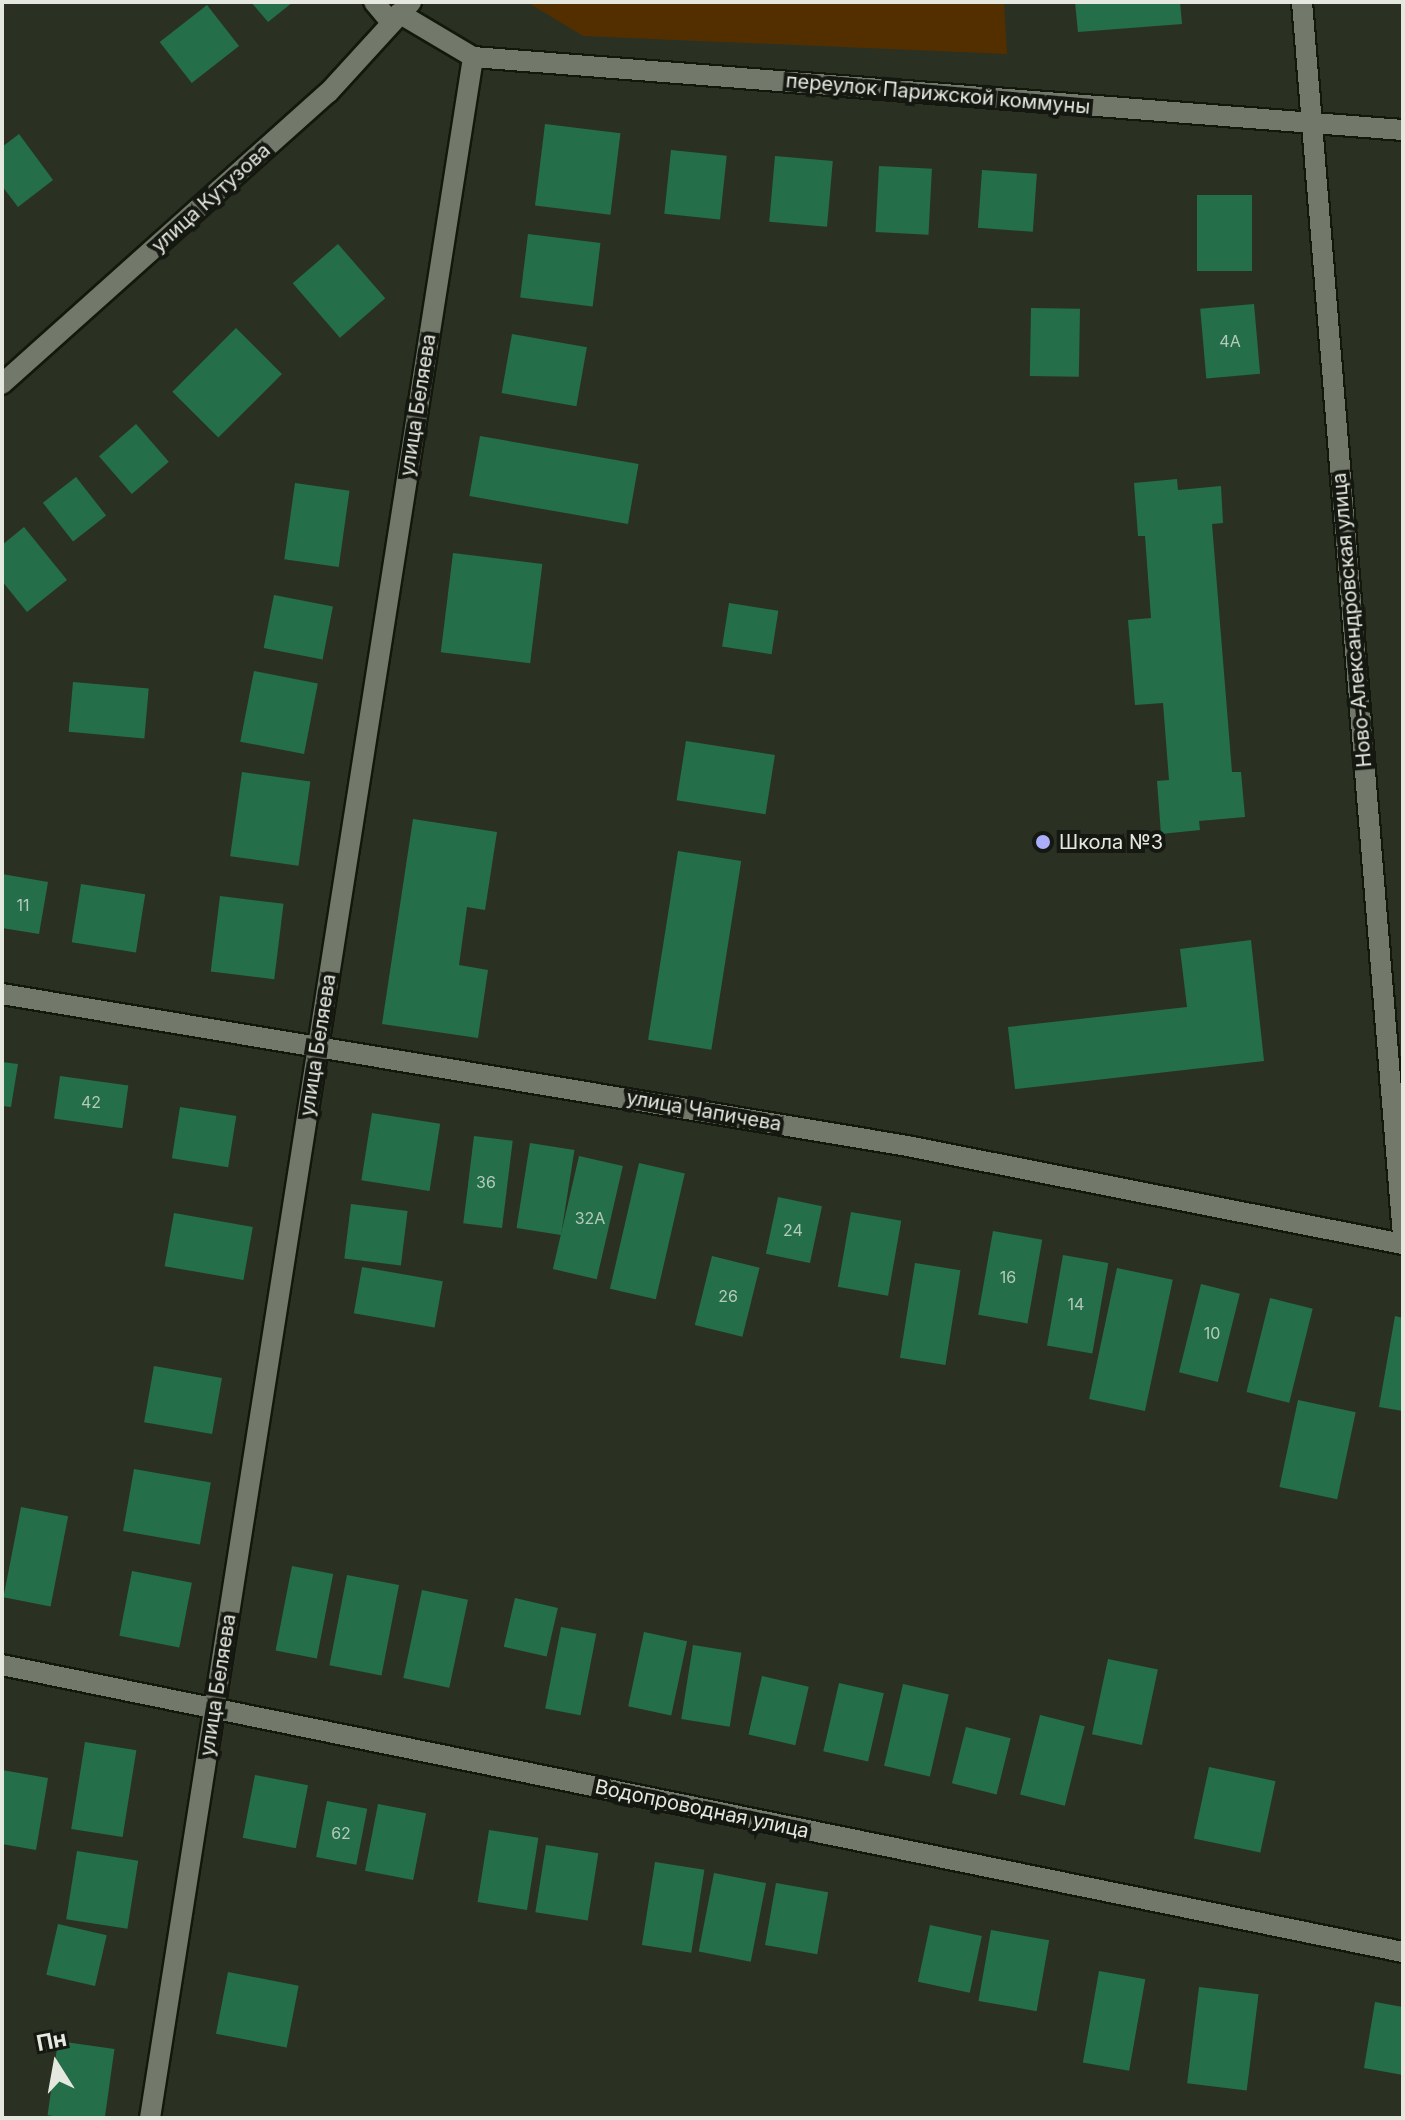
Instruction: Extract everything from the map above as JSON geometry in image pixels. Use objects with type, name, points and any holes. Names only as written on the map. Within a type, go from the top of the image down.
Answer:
[{"type":"street","points":[[374,2],[401,12],[473,57]]},
{"type":"street","name":"Ново-Александровская улица","points":[[1302,2],[1403,1237]]},
{"type":"street","name":"улица Кутузова","points":[[2,384],[328,93],[401,12]]},
{"type":"street","name":"переулок Парижской коммуны","points":[[473,57],[1403,130]]},
{"type":"street","name":"улица Беляева","points":[[150,2118],[473,57]]},
{"type":"street","name":"улица Чапичева","points":[[2,994],[907,1146],[1403,1244]]},
{"type":"street","name":"Водопроводная улица","points":[[2,1665],[1403,1952]]},
{"type":"shaded area","points":[[527,2],[1004,2],[1007,54],[583,36]]},
{"type":"building","points":[[251,2],[293,2],[268,22]]},
{"type":"building","points":[[1075,2],[1180,2],[1182,24],[1078,32]]},
{"type":"building","points":[[207,5],[239,46],[192,83],[160,42]]},
{"type":"building","points":[[545,124],[620,133],[610,215],[535,205]]},
{"type":"building","points":[[19,134],[53,180],[18,207],[2,186],[2,147]]},
{"type":"building","points":[[671,150],[727,156],[720,220],[664,214]]},
{"type":"building","points":[[775,156],[833,161],[827,227],[769,222]]},
{"type":"building","points":[[879,166],[932,169],[928,235],[876,232]]},
{"type":"building","points":[[982,170],[1037,174],[1033,232],[978,228]]},
{"type":"building","points":[[1197,195],[1252,195],[1252,271],[1197,271]]},
{"type":"building","points":[[528,234],[600,243],[593,306],[520,298]]},
{"type":"building","points":[[338,244],[385,298],[340,338],[293,283]]},
{"type":"building","points":[[1254,304],[1260,374],[1206,378],[1200,309]]},
{"type":"building","points":[[1031,308],[1080,309],[1079,377],[1030,376]]},
{"type":"building","points":[[236,328],[282,374],[218,438],[172,392]]},
{"type":"building","points":[[512,334],[587,347],[576,406],[502,393]]},
{"type":"building","points":[[136,424],[169,462],[132,494],[99,456]]},
{"type":"building","points":[[480,436],[639,464],[628,524],[469,496]]},
{"type":"building","points":[[76,477],[106,516],[73,541],[43,503]]},
{"type":"building","points":[[1177,479],[1178,490],[1221,486],[1223,523],[1212,524],[1232,772],[1241,772],[1245,817],[1199,821],[1200,830],[1161,834],[1157,781],[1169,780],[1163,703],[1135,705],[1128,620],[1151,618],[1145,536],[1138,536],[1134,483]]},
{"type":"building","points":[[295,483],[349,491],[339,567],[284,559]]},
{"type":"building","points":[[24,527],[67,580],[27,612],[2,581],[2,545]]},
{"type":"building","points":[[453,553],[542,564],[530,663],[441,652]]},
{"type":"building","points":[[274,595],[333,606],[323,659],[264,648]]},
{"type":"building","points":[[729,603],[778,611],[772,654],[722,646]]},
{"type":"building","points":[[254,671],[318,683],[304,754],[240,742]]},
{"type":"building","points":[[73,682],[149,689],[144,738],[69,732]]},
{"type":"building","points":[[686,741],[775,755],[766,814],[677,800]]},
{"type":"building","points":[[242,772],[310,782],[298,866],[230,856]]},
{"type":"building","points":[[413,819],[497,832],[485,910],[467,907],[459,965],[488,970],[478,1038],[382,1024]]},
{"type":"building","points":[[678,851],[741,861],[711,1050],[648,1040]]},
{"type":"building","points":[[2,874],[48,882],[39,934],[2,928]]},
{"type":"building","points":[[81,884],[145,894],[136,952],[72,942]]},
{"type":"building","points":[[220,896],[284,904],[274,979],[211,971]]},
{"type":"building","points":[[1251,940],[1264,1061],[1015,1089],[1008,1027],[1187,1007],[1180,949]]},
{"type":"building","points":[[2,1062],[18,1064],[11,1107],[2,1106]]},
{"type":"building","points":[[60,1076],[128,1086],[122,1128],[54,1119]]},
{"type":"building","points":[[180,1107],[236,1116],[228,1167],[172,1158]]},
{"type":"building","points":[[372,1113],[440,1124],[430,1191],[361,1180]]},
{"type":"building","points":[[474,1136],[513,1141],[502,1228],[463,1223]]},
{"type":"building","points":[[530,1143],[574,1150],[561,1235],[517,1228]]},
{"type":"building","points":[[579,1156],[623,1166],[597,1279],[553,1269]]},
{"type":"building","points":[[639,1163],[685,1174],[656,1299],[610,1289]]},
{"type":"building","points":[[778,1197],[822,1206],[810,1263],[766,1254]]},
{"type":"building","points":[[351,1204],[408,1211],[401,1266],[344,1259]]},
{"type":"building","points":[[851,1212],[901,1221],[888,1296],[838,1287]]},
{"type":"building","points":[[174,1213],[253,1227],[243,1280],[165,1266]]},
{"type":"building","points":[[993,1231],[1042,1240],[1027,1323],[978,1315]]},
{"type":"building","points":[[1063,1255],[1108,1263],[1092,1354],[1047,1346]]},
{"type":"building","points":[[712,1256],[760,1268],[742,1337],[695,1325]]},
{"type":"building","points":[[915,1263],[960,1270],[945,1365],[900,1358]]},
{"type":"building","points":[[362,1267],[443,1281],[435,1328],[354,1313]]},
{"type":"building","points":[[1117,1268],[1173,1280],[1145,1411],[1089,1399]]},
{"type":"building","points":[[1201,1284],[1240,1294],[1218,1382],[1179,1372]]},
{"type":"building","points":[[1270,1298],[1313,1309],[1289,1403],[1247,1392]]},
{"type":"building","points":[[1395,1316],[1403,1318],[1403,1411],[1379,1407]]},
{"type":"building","points":[[154,1366],[222,1378],[212,1434],[144,1422]]},
{"type":"building","points":[[1298,1400],[1356,1412],[1337,1499],[1279,1487]]},
{"type":"building","points":[[134,1469],[211,1483],[200,1545],[123,1531]]},
{"type":"building","points":[[21,1507],[68,1516],[51,1606],[3,1597]]},
{"type":"building","points":[[292,1566],[333,1574],[317,1658],[276,1650]]},
{"type":"building","points":[[132,1571],[192,1583],[179,1647],[119,1636]]},
{"type":"building","points":[[347,1575],[399,1585],[381,1675],[329,1665]]},
{"type":"building","points":[[422,1590],[468,1600],[449,1688],[403,1678]]},
{"type":"building","points":[[515,1598],[558,1608],[547,1657],[504,1647]]},
{"type":"building","points":[[561,1627],[596,1634],[581,1715],[545,1708]]},
{"type":"building","points":[[644,1632],[687,1641],[671,1715],[628,1706]]},
{"type":"building","points":[[693,1645],[741,1653],[730,1727],[681,1719]]},
{"type":"building","points":[[1108,1659],[1158,1670],[1142,1745],[1092,1734]]},
{"type":"building","points":[[762,1676],[809,1687],[795,1745],[749,1734]]},
{"type":"building","points":[[839,1683],[884,1693],[868,1762],[823,1751]]},
{"type":"building","points":[[903,1684],[949,1695],[930,1776],[884,1766]]},
{"type":"building","points":[[1040,1715],[1085,1726],[1065,1806],[1020,1795]]},
{"type":"building","points":[[966,1727],[1011,1738],[997,1794],[952,1783]]},
{"type":"building","points":[[85,1742],[136,1750],[123,1837],[71,1829]]},
{"type":"building","points":[[1209,1767],[1276,1781],[1260,1853],[1194,1838]]},
{"type":"building","points":[[2,1770],[48,1778],[36,1850],[2,1844]]},
{"type":"building","points":[[255,1775],[308,1785],[296,1848],[243,1838]]},
{"type":"building","points":[[327,1801],[367,1809],[356,1865],[316,1857]]},
{"type":"building","points":[[378,1804],[426,1813],[413,1880],[365,1871]]},
{"type":"building","points":[[489,1830],[538,1838],[527,1910],[478,1902]]},
{"type":"building","points":[[546,1845],[598,1853],[588,1920],[535,1912]]},
{"type":"building","points":[[77,1851],[138,1861],[127,1929],[66,1919]]},
{"type":"building","points":[[655,1862],[704,1870],[691,1953],[642,1945]]},
{"type":"building","points":[[714,1873],[766,1883],[751,1962],[699,1952]]},
{"type":"building","points":[[776,1883],[828,1892],[817,1954],[765,1945]]},
{"type":"building","points":[[58,1924],[107,1935],[95,1986],[46,1975]]},
{"type":"building","points":[[930,1925],[982,1936],[970,1993],[918,1982]]},
{"type":"building","points":[[991,1930],[1049,1940],[1037,2011],[978,2001]]},
{"type":"building","points":[[1099,1971],[1145,1979],[1129,2071],[1083,2063]]},
{"type":"building","points":[[228,1972],[299,1986],[287,2048],[216,2034]]},
{"type":"building","points":[[1199,1987],[1259,1994],[1247,2091],[1187,2083]]},
{"type":"building","points":[[1375,2002],[1403,2007],[1403,2075],[1364,2068]]},
{"type":"building","points":[[58,2041],[114,2049],[105,2118],[48,2115]]},
{"type":"place","name":"Школа №3","points":[[1043,842]]}]
